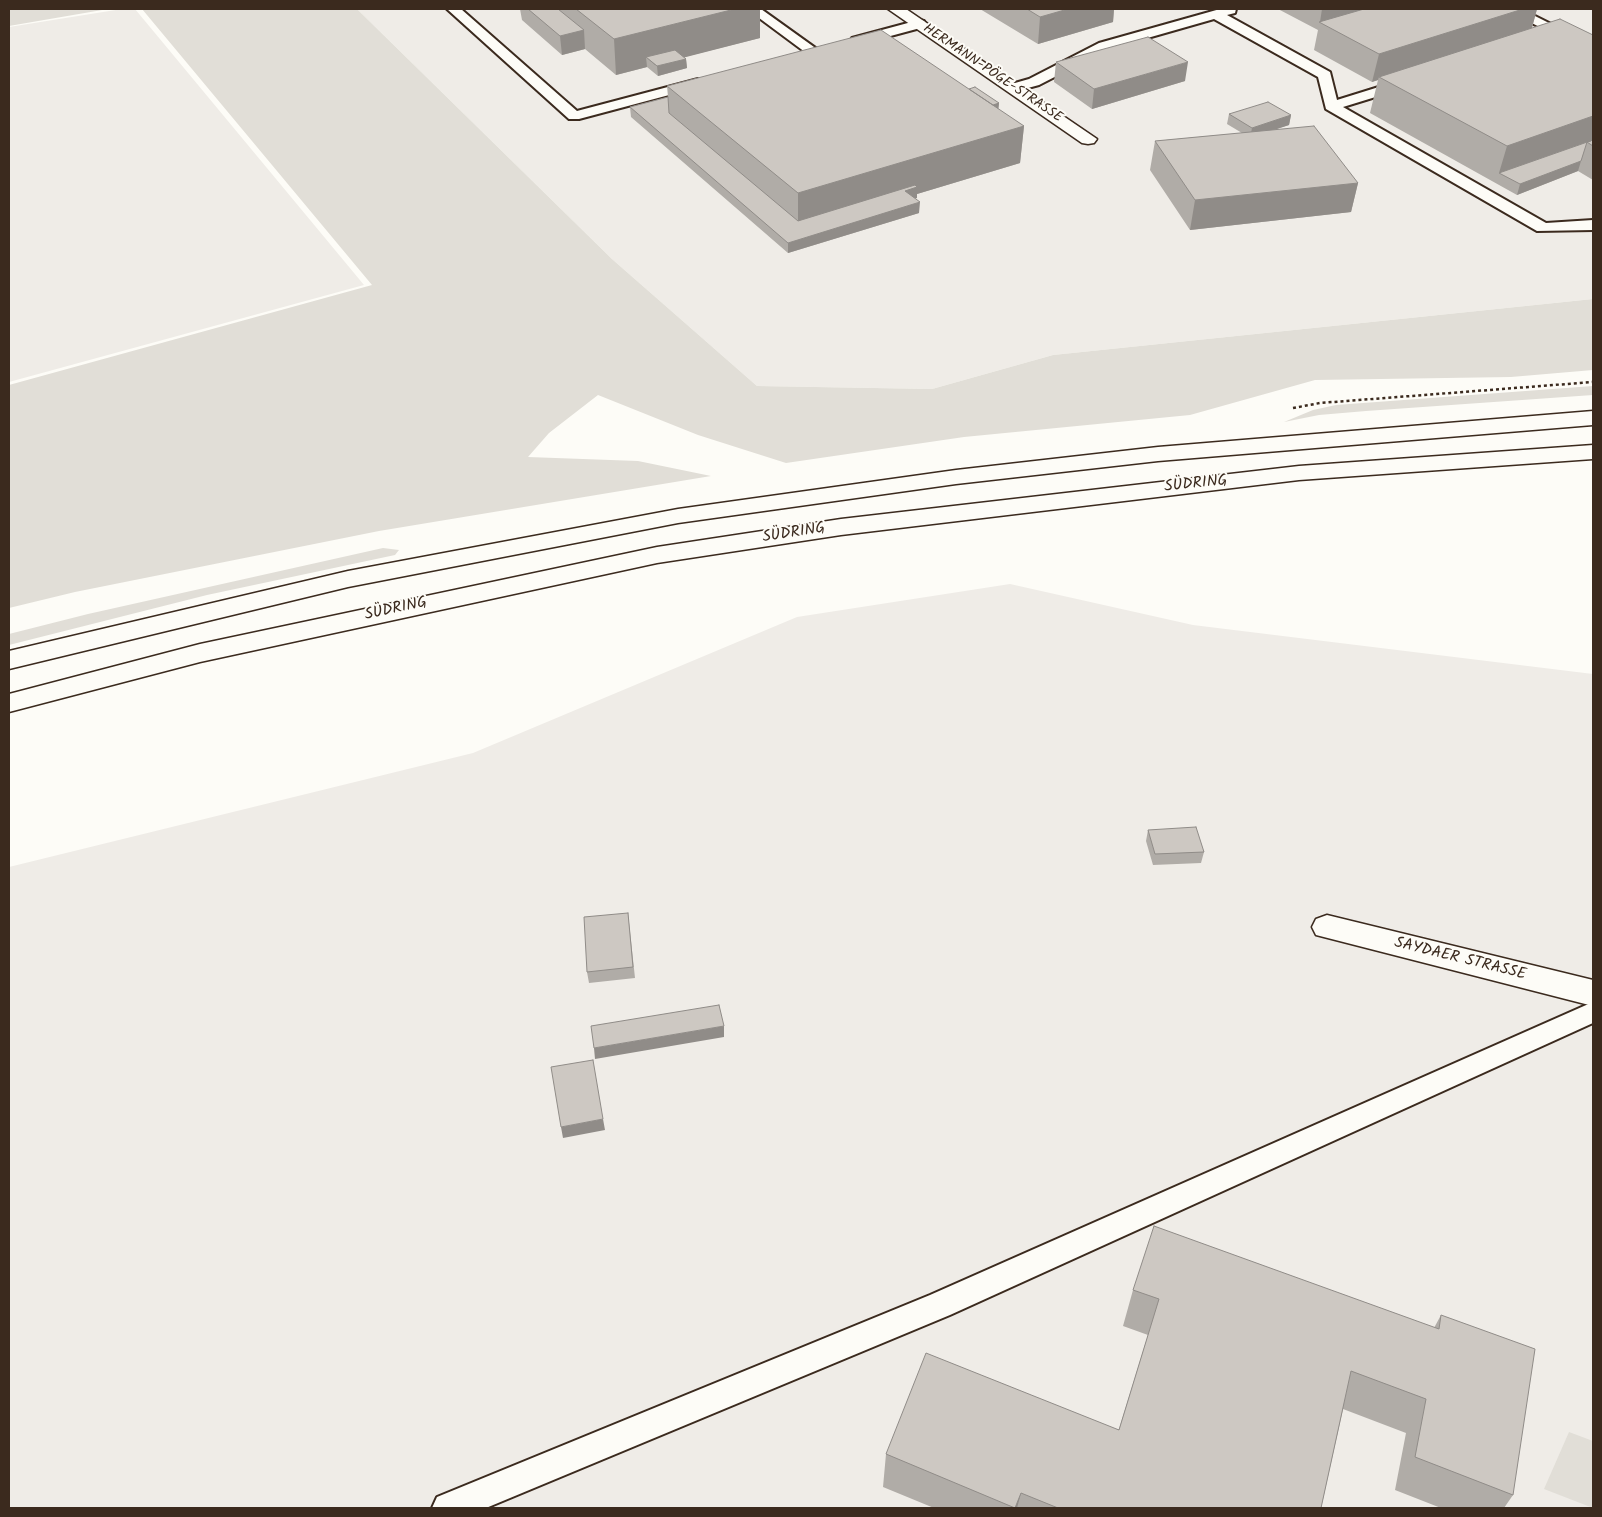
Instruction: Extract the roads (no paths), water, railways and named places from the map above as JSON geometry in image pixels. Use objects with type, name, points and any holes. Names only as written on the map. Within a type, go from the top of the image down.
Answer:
[{"type":"main road","name":"HERMANN-PÖGE-STRASSE","points":[[896,9],[1088,139]]},
{"type":"main road","name":"SÜDRING","points":[[9,660],[267,598],[412,566],[590,531],[756,504],[956,477],[1158,454],[1593,418]]},
{"type":"main road","name":"SÜDRING","points":[[9,703],[200,653],[525,582],[657,556],[841,527],[1299,473],[1593,452]]},
{"type":"main road","name":"SAYDAER STRASSE","points":[[1327,927],[1593,993]]},
{"type":"lane","points":[[454,9],[574,116],[712,79]]},
{"type":"lane","points":[[753,9],[819,51],[795,57]]},
{"type":"lane","points":[[1012,88],[1034,82],[1104,46],[1233,9]]},
{"type":"lane","points":[[1511,9],[1593,50]]},
{"type":"lane","points":[[1215,14],[1325,75],[1331,106],[1544,228],[1593,225]]},
{"type":"lane","points":[[843,45],[919,24]]},
{"type":"lane","points":[[1542,39],[1561,34]]},
{"type":"lane","points":[[1331,106],[1414,80]]},
{"type":"lane","points":[[448,1508],[940,1305],[1593,1012]]}]
